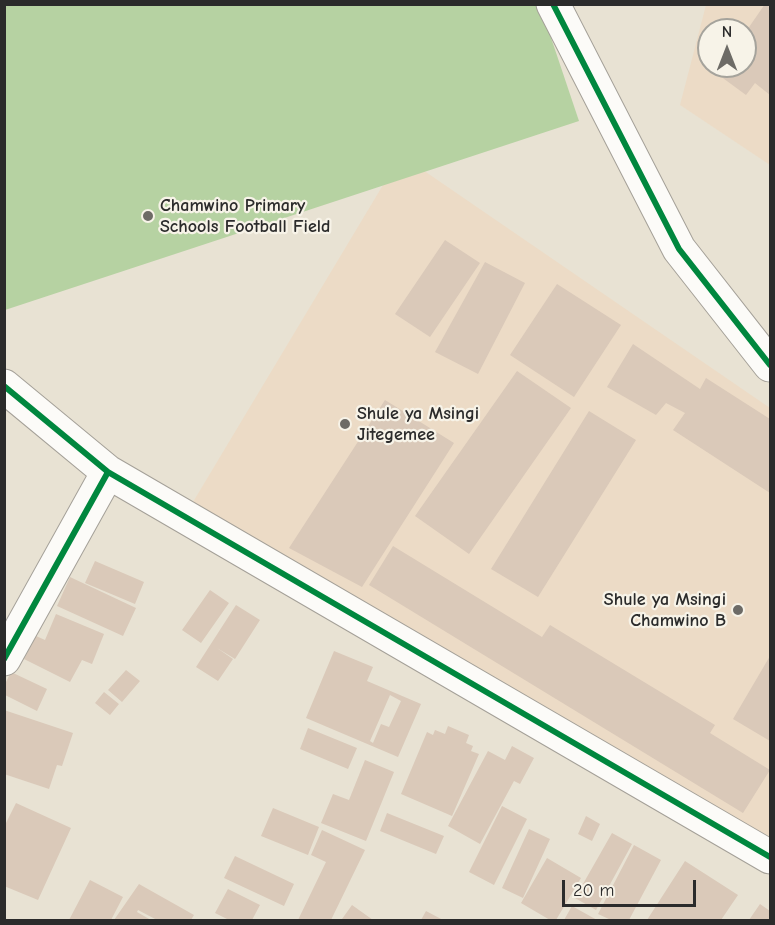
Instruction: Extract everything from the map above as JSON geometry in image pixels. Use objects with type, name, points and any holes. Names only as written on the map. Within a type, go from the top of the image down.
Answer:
[{"type":"street","points":[[553,4],[679,249],[771,365]]},
{"type":"street","points":[[4,386],[108,472],[771,857]]},
{"type":"street","points":[[4,659],[108,472]]},
{"type":"shaded area","points":[[706,5],[770,5],[770,165],[680,105],[697,40],[697,78],[757,78],[757,18],[703,18]]},
{"type":"shaded area","points":[[401,155],[770,408],[770,837],[187,512]]},
{"type":"green space","name":"Chamwino Primary Schools Football Field","points":[[4,5],[540,5],[579,121],[5,310]]},
{"type":"building","points":[[765,4],[770,4],[770,95],[755,83],[746,95],[723,78],[757,78],[755,18]]},
{"type":"building","points":[[445,240],[480,263],[430,337],[395,314]]},
{"type":"building","points":[[485,262],[525,283],[478,374],[435,352]]},
{"type":"building","points":[[557,284],[621,325],[574,397],[510,355]]},
{"type":"building","points":[[633,344],[700,389],[706,378],[770,419],[770,493],[673,430],[685,413],[666,403],[656,415],[607,387]]},
{"type":"building","points":[[517,371],[571,408],[469,554],[415,516]]},
{"type":"building","points":[[385,400],[454,443],[362,587],[289,548]]},
{"type":"building","points":[[589,411],[636,440],[538,597],[491,569]]},
{"type":"building","points":[[393,546],[542,637],[550,625],[715,725],[710,733],[770,770],[743,813],[369,585]]},
{"type":"building","points":[[95,561],[144,582],[135,604],[85,583]]},
{"type":"building","points":[[70,577],[136,608],[123,636],[57,606]]},
{"type":"building","points":[[210,590],[229,603],[201,643],[182,630]]},
{"type":"building","points":[[236,605],[260,620],[235,659],[217,648],[233,659],[218,681],[196,667]]},
{"type":"building","points":[[56,614],[104,634],[92,664],[82,660],[70,682],[24,659],[36,636],[45,640]]},
{"type":"building","points":[[334,651],[373,667],[367,681],[421,704],[398,757],[306,718]],"holes":[[[390,695],[401,701],[389,727],[381,724],[373,743],[370,741]]]},
{"type":"building","points":[[770,656],[770,741],[733,719]]},
{"type":"building","points":[[126,670],[140,681],[122,702],[108,690]]},
{"type":"building","points":[[11,672],[47,689],[37,711],[5,695],[5,684]]},
{"type":"building","points":[[104,692],[119,704],[110,715],[95,703]]},
{"type":"building","points":[[4,710],[73,733],[62,766],[57,765],[49,789],[4,774]]},
{"type":"building","points":[[448,726],[469,735],[466,743],[473,746],[471,751],[479,754],[452,816],[401,794],[427,732],[433,735],[435,730],[445,734]]},
{"type":"building","points":[[308,728],[357,748],[348,769],[300,749]]},
{"type":"building","points":[[512,746],[534,758],[520,784],[514,781],[480,844],[448,826],[488,751],[505,760]]},
{"type":"building","points":[[365,760],[394,772],[366,841],[321,823],[333,794],[349,800]]},
{"type":"building","points":[[16,803],[71,828],[38,900],[4,886],[4,827]]},
{"type":"building","points":[[502,806],[527,819],[494,885],[469,872]]},
{"type":"building","points":[[273,808],[319,827],[308,855],[261,836]]},
{"type":"building","points":[[387,813],[444,836],[436,854],[380,831]]},
{"type":"building","points":[[586,816],[600,824],[592,841],[578,834]]},
{"type":"building","points":[[529,829],[550,839],[523,898],[502,888]]},
{"type":"building","points":[[322,830],[365,850],[331,920],[298,920],[326,862],[311,855]]},
{"type":"building","points":[[612,833],[632,844],[596,910],[575,898]]},
{"type":"building","points":[[634,845],[661,860],[629,920],[611,920],[598,914]]},
{"type":"building","points":[[235,856],[294,884],[284,906],[224,878]]},
{"type":"building","points":[[547,858],[581,878],[556,920],[550,920],[521,903]]},
{"type":"building","points":[[685,861],[738,895],[721,920],[647,920]]},
{"type":"building","points":[[90,880],[123,897],[111,920],[69,920]]},
{"type":"building","points":[[139,884],[194,915],[191,920],[157,920],[138,910],[137,912],[151,920],[114,920]]},
{"type":"building","points":[[228,889],[260,905],[252,920],[229,920],[215,913]]},
{"type":"building","points":[[760,904],[770,911],[770,920],[749,920]]},
{"type":"building","points":[[352,905],[373,920],[342,919]]},
{"type":"building","points":[[572,906],[597,920],[564,920]]},
{"type":"building","points":[[426,911],[443,920],[421,920]]},
{"type":"cycle path","points":[[553,4],[679,249],[770,365]]},
{"type":"cycle path","points":[[4,386],[108,472],[770,857]]},
{"type":"cycle path","points":[[4,659],[108,472]]},
{"type":"place","name":"Chamwino Primary Schools Football Field","points":[[148,216]]},
{"type":"place","name":"Shule ya Msingi Jitegemee","points":[[345,424]]},
{"type":"place","name":"Shule ya Msingi Chamwino B","points":[[738,610]]}]
